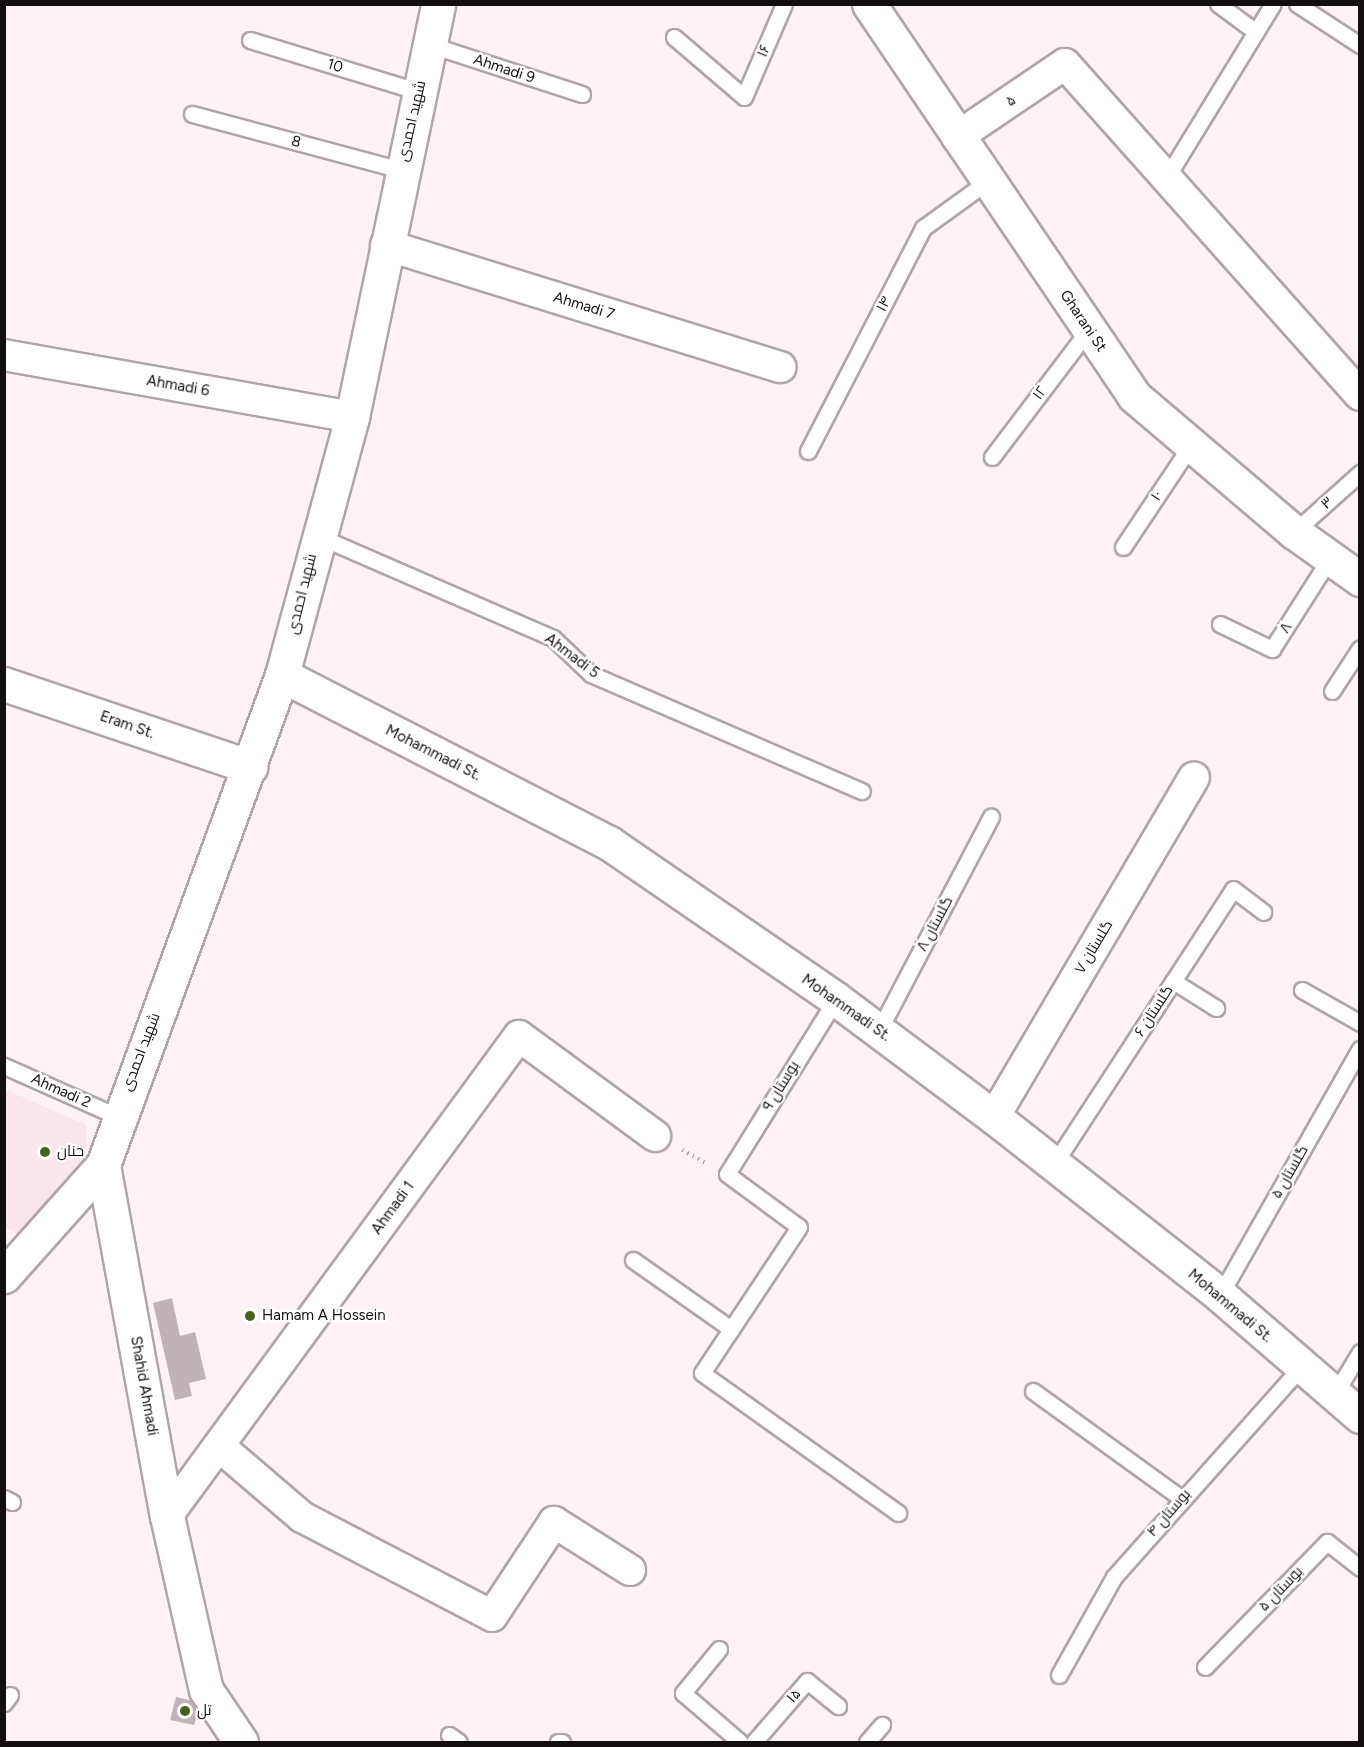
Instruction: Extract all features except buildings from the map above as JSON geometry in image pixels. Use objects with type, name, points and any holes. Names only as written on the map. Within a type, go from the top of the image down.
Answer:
[{"type":"street","name":"شهید احمدی","points":[[103,1165],[117,1116],[250,767],[282,675],[316,535],[352,417],[401,170],[420,92],[426,44],[438,4]]},
{"type":"street","name":"Gharani St","points":[[868,4],[1134,396],[1294,532],[1359,579]]},
{"type":"street","name":"۵","points":[[957,137],[1065,64],[1165,180]]},
{"type":"street","points":[[1165,180],[1359,395]]},
{"type":"street","name":"Ahmadi 7","points":[[386,245],[781,367]]},
{"type":"street","name":"Ahmadi 6","points":[[4,355],[352,417]]},
{"type":"street","name":"Mohammadi St.","points":[[282,675],[609,843],[836,999],[994,1117],[1220,1295],[1359,1416]]},
{"type":"street","name":"Eram St.","points":[[4,684],[250,767]]},
{"type":"street","name":"گلستان ۷","points":[[994,1117],[1194,777]]},
{"type":"street","name":"Ahmadi 1","points":[[167,1516],[519,1036],[655,1136]]},
{"type":"street","points":[[4,1276],[103,1165]]},
{"type":"street","name":"Shahid Ahmadi","points":[[103,1165],[167,1516],[206,1690],[241,1743]]},
{"type":"street","points":[[219,1446],[302,1517],[492,1616],[554,1522],[630,1570]]},
{"type":"lane","name":"۱۶","points":[[674,37],[744,98],[784,4]]},
{"type":"lane","points":[[1218,4],[1256,32]]},
{"type":"lane","points":[[1165,180],[1273,4]]},
{"type":"lane","points":[[1297,4],[1359,45]]},
{"type":"lane","name":"10","points":[[250,40],[420,92]]},
{"type":"lane","name":"Ahmadi 9","points":[[426,44],[582,94]]},
{"type":"lane","name":"8","points":[[192,114],[401,170]]},
{"type":"lane","name":"۱۴","points":[[808,451],[923,228],[988,181]]},
{"type":"lane","name":"۱۲","points":[[992,457],[1089,329]]},
{"type":"lane","name":"۱۰","points":[[1123,547],[1191,445]]},
{"type":"lane","name":"۳","points":[[1294,532],[1359,473]]},
{"type":"lane","name":"Ahmadi 5","points":[[316,535],[553,638],[591,674],[862,791]]},
{"type":"lane","name":"۸","points":[[1220,624],[1272,649],[1330,558]]},
{"type":"lane","points":[[1332,691],[1359,648]]},
{"type":"lane","name":"گلستان ۸","points":[[879,1030],[991,817]]},
{"type":"lane","name":"گلستان ۶","points":[[1054,1164],[1233,889],[1263,912]]},
{"type":"lane","points":[[1173,981],[1216,1008]]},
{"type":"lane","points":[[1302,990],[1359,1023]]},
{"type":"lane","name":"بوستان ۹","points":[[727,1174],[836,999]]},
{"type":"lane","name":"گلستان ۵","points":[[1220,1295],[1359,1049]]},
{"type":"lane","name":"Ahmadi 2","points":[[4,1066],[117,1116]]},
{"type":"lane","points":[[727,1174],[799,1227],[702,1373],[898,1514]]},
{"type":"lane","points":[[633,1260],[731,1329]]},
{"type":"lane","points":[[1334,1395],[1359,1352]]},
{"type":"lane","name":"بوستان ۴","points":[[1059,1675],[1114,1577],[1302,1367]]},
{"type":"lane","points":[[1033,1391],[1182,1499]]},
{"type":"lane","name":"بوستان ۵","points":[[1205,1666],[1327,1542],[1359,1568]]},
{"type":"lane","points":[[718,1649],[683,1692],[740,1743]]},
{"type":"lane","name":"۱۵","points":[[754,1743],[807,1681],[838,1706]]},
{"type":"lane","points":[[867,1743],[882,1725]]},
{"type":"path","points":[[655,1136],[727,1174]]},
{"type":"shaded area","name":"حنان","points":[[4,1089],[87,1125],[84,1179],[19,1235],[5,1227]]},
{"type":"place","name":"حنان","points":[[45,1152]]},
{"type":"place","name":"Hamam A Hossein","points":[[250,1316]]},
{"type":"place","name":"تل","points":[[185,1711]]}]
